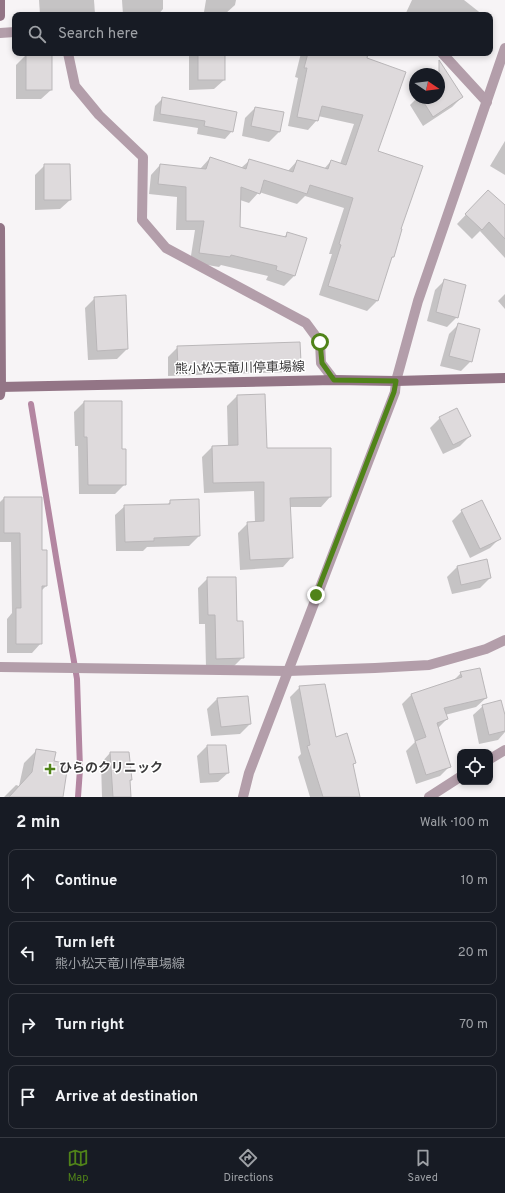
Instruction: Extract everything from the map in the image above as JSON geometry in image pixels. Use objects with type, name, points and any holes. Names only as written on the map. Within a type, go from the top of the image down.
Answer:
[{"type":"main road","points":[[0,0],[0,16]]},
{"type":"main road","points":[[0,228],[0,390]]},
{"type":"main road","name":"熊小松天竜川停車場線","points":[[0,390],[334,380],[396,381],[505,378]]},
{"type":"street","points":[[0,33],[12,32]]},
{"type":"street","points":[[243,797],[249,773],[394,392],[418,301],[505,48]]},
{"type":"street","points":[[69,56],[75,86],[99,115],[143,157],[142,220],[166,248],[306,323],[320,342],[322,363],[334,380]]},
{"type":"street","points":[[445,56],[487,102]]},
{"type":"street","points":[[0,667],[288,671],[428,665],[486,649],[505,640]]},
{"type":"street","points":[[493,757],[505,750]]},
{"type":"street","points":[[429,797],[457,780]]},
{"type":"building","points":[[26,56],[52,56],[52,90],[26,90]]},
{"type":"building","points":[[198,56],[225,56],[225,80],[198,80]]},
{"type":"building","points":[[307,56],[367,56],[367,58],[406,72],[378,151],[423,166],[401,229],[394,257],[392,257],[378,301],[328,286],[341,245],[339,244],[353,198],[310,185],[307,194],[264,180],[260,194],[241,187],[240,227],[286,237],[287,232],[307,238],[295,276],[276,270],[277,266],[231,255],[230,257],[199,253],[204,221],[186,221],[186,187],[158,184],[160,164],[206,169],[210,157],[246,169],[249,159],[293,172],[297,160],[328,169],[331,160],[346,165],[363,115],[322,106],[318,121],[297,117],[307,68],[304,68]]},
{"type":"building","points":[[439,60],[444,68],[439,68]]},
{"type":"building","points":[[445,69],[463,97],[433,117],[425,104],[445,104]]},
{"type":"building","points":[[162,97],[237,112],[233,132],[204,126],[205,121],[160,114]]},
{"type":"building","points":[[255,107],[284,112],[280,132],[251,126]]},
{"type":"building","points":[[44,164],[70,164],[71,200],[44,200]]},
{"type":"building","points":[[488,190],[505,205],[505,239],[489,222],[482,230],[465,214]]},
{"type":"building","points":[[444,279],[466,285],[458,318],[436,312]]},
{"type":"building","points":[[126,295],[128,349],[97,351],[94,297]]},
{"type":"building","points":[[458,323],[480,329],[472,362],[449,356]]},
{"type":"building","points":[[300,342],[301,362],[178,367],[177,346]]},
{"type":"building","points":[[265,394],[267,448],[331,448],[331,497],[290,498],[293,558],[250,560],[247,522],[264,521],[264,482],[213,483],[212,446],[238,445],[237,395]]},
{"type":"building","points":[[84,401],[122,401],[122,449],[126,449],[126,485],[88,485],[87,437],[84,437]]},
{"type":"building","points":[[457,408],[471,436],[453,445],[439,417]]},
{"type":"building","points":[[4,497],[42,497],[42,550],[47,550],[47,586],[42,586],[42,644],[16,644],[16,608],[21,608],[20,533],[4,533]]},
{"type":"building","points":[[199,499],[200,536],[154,538],[154,541],[125,542],[124,505],[170,504],[170,500]]},
{"type":"building","points":[[482,500],[501,539],[480,549],[461,510]]},
{"type":"building","points":[[487,559],[491,578],[461,585],[457,566]]},
{"type":"building","points":[[207,577],[236,577],[237,621],[243,621],[244,658],[216,659],[215,615],[208,615]]},
{"type":"building","points":[[480,668],[487,698],[444,708],[448,719],[437,723],[451,767],[426,775],[415,741],[426,737],[411,694],[462,677],[460,672]]},
{"type":"building","points":[[325,684],[336,737],[347,733],[356,763],[353,764],[360,797],[323,797],[307,746],[310,745],[299,686]]},
{"type":"building","points":[[248,696],[251,724],[221,727],[217,698]]},
{"type":"building","points":[[501,700],[505,715],[505,731],[489,735],[482,705]]},
{"type":"building","points":[[207,745],[226,745],[229,773],[209,774]]},
{"type":"building","name":"ひらのクリニック","points":[[36,749],[56,752],[54,761],[68,764],[63,797],[9,797],[32,772]]},
{"type":"building","points":[[110,752],[129,752],[132,780],[130,780],[131,797],[113,797]]},
{"type":"waterway","points":[[31,404],[77,679],[80,769],[78,797]]},
{"type":"place","name":"ひらのクリニック","points":[[50,769]]},
{"type":"route","points":[[316,595],[394,392],[396,381],[334,380],[322,363],[320,342]]}]
